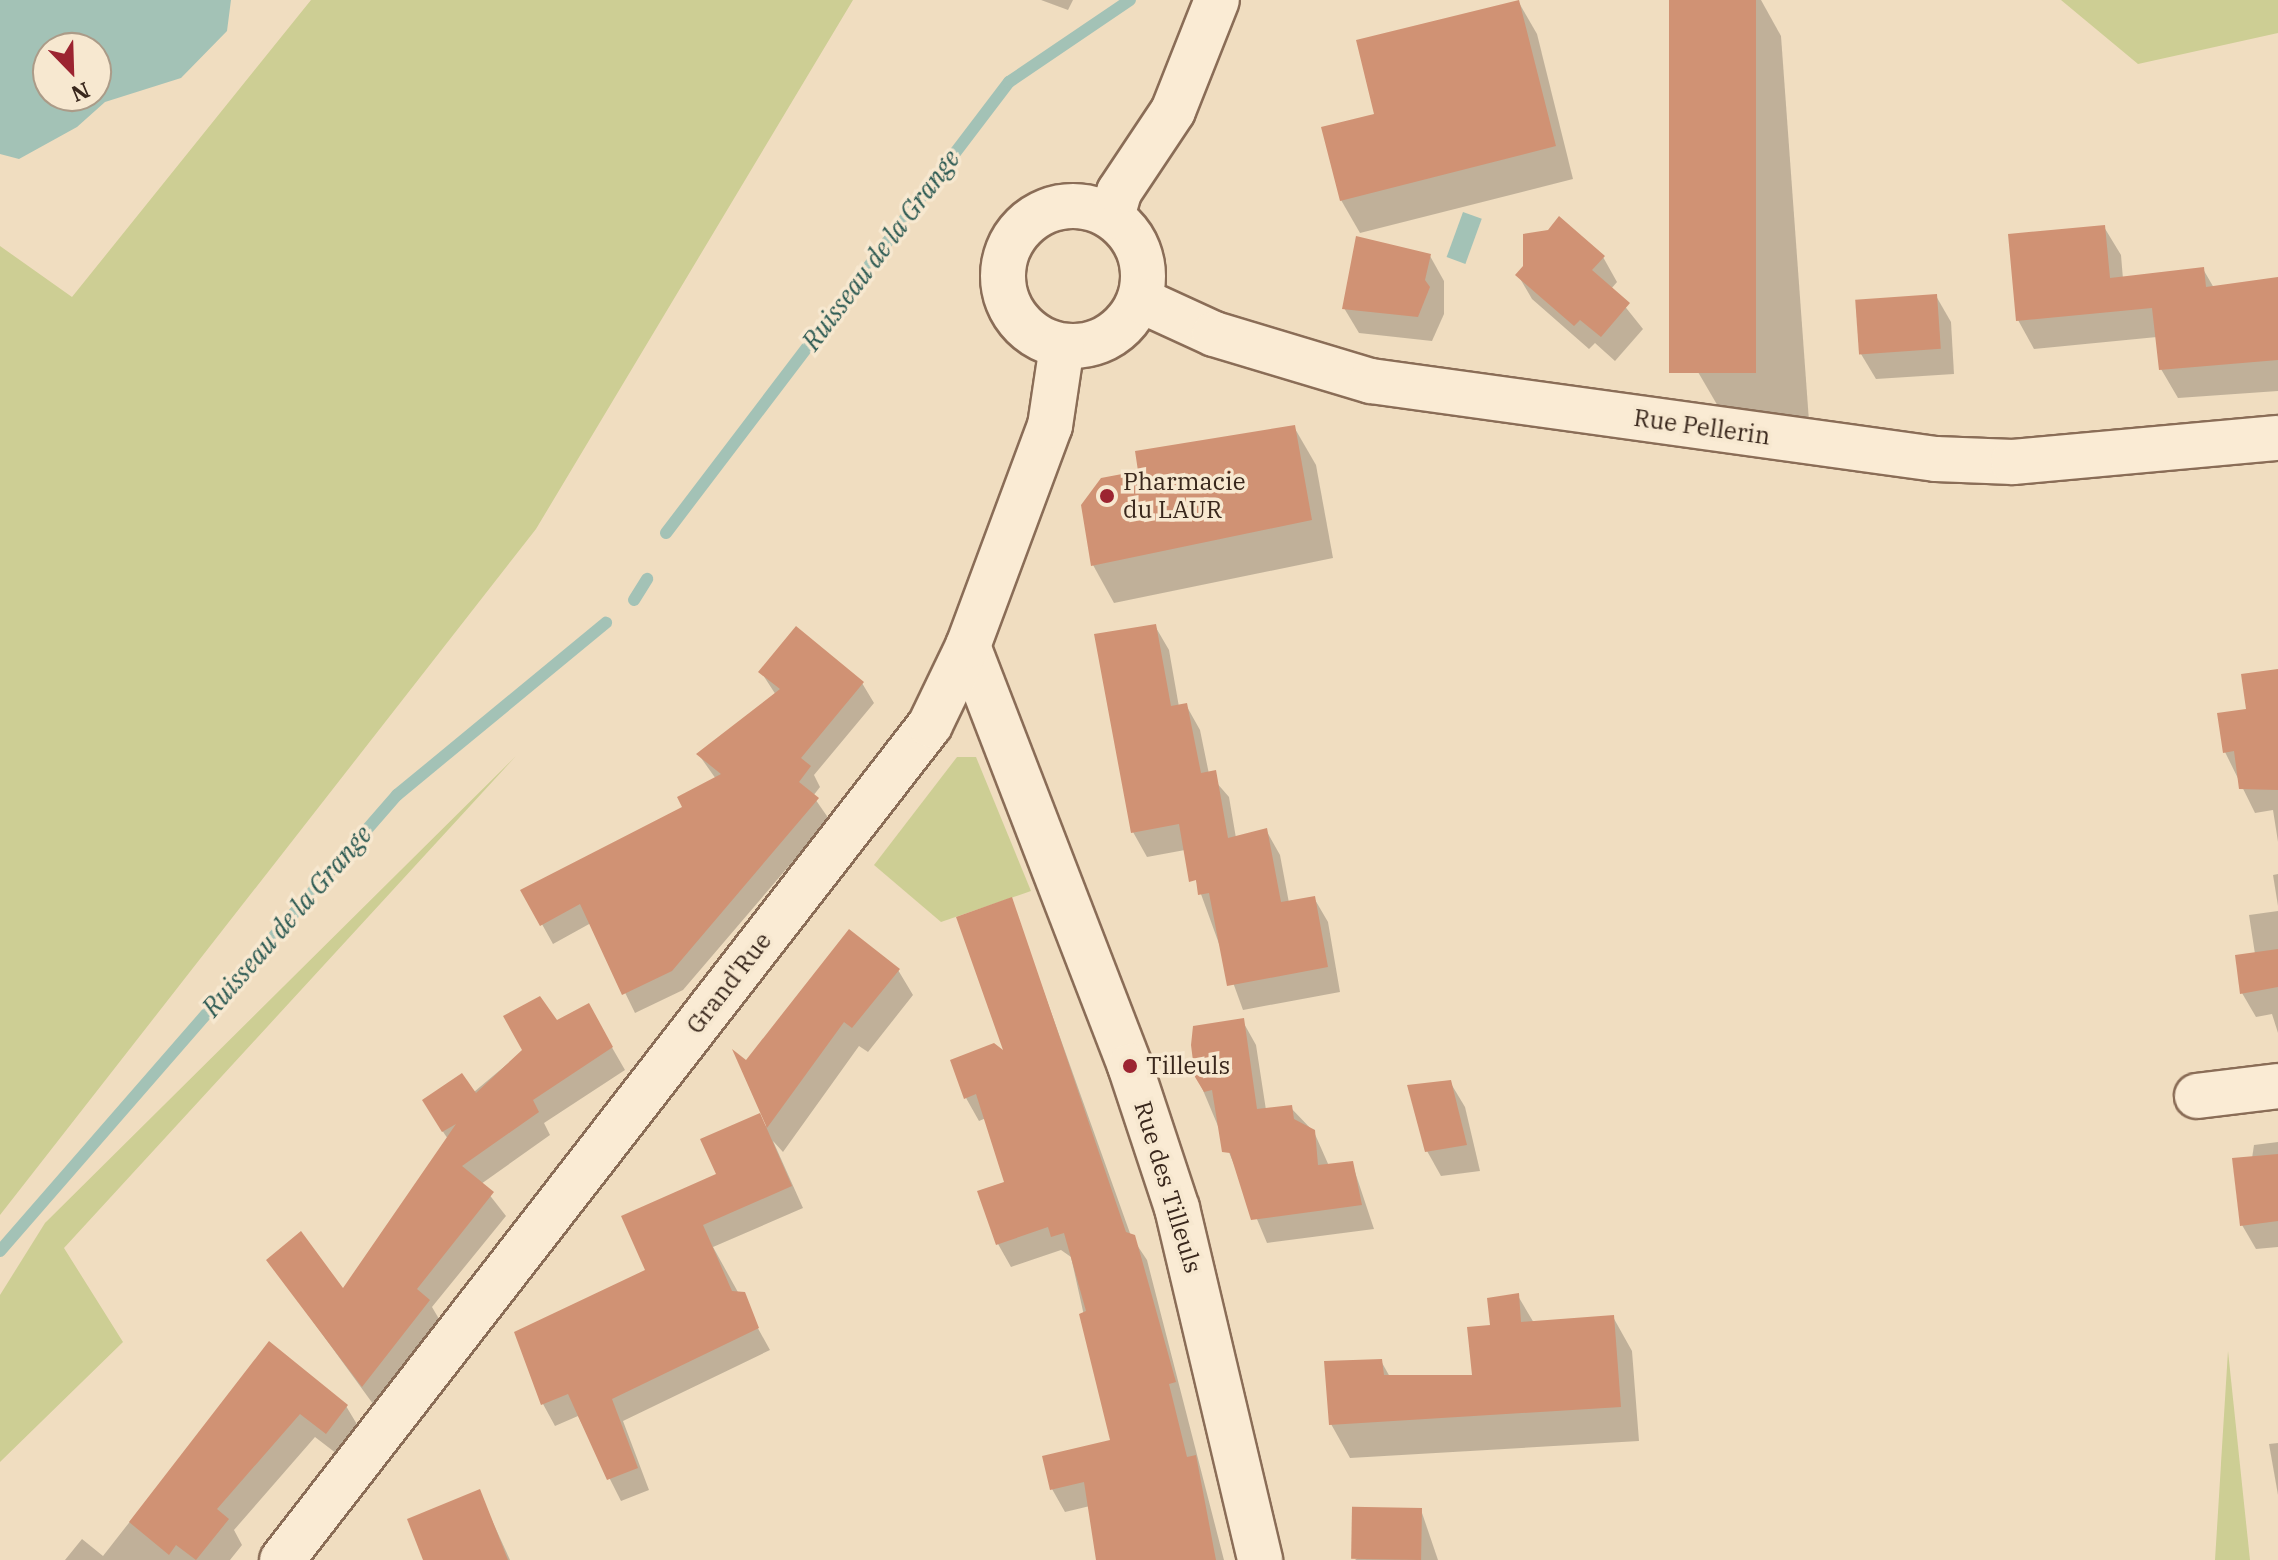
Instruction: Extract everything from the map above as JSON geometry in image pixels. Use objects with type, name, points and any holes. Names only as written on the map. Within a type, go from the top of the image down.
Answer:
[{"type":"street","points":[[1112,217],[1119,192],[1173,111],[1217,0]]},
{"type":"street","points":[[1069,205],[1112,217],[1141,254],[1140,300],[1109,337],[1062,346],[1022,326],[1009,307],[1003,262],[1012,240],[1046,210],[1069,205]]},
{"type":"street","name":"Rue Pellerin","points":[[1140,300],[1214,334],[1371,381],[1936,459],[2013,462],[2278,438]]},
{"type":"street","name":"Grand'Rue","points":[[282,1560],[930,725],[968,646],[1050,426],[1062,346]]},
{"type":"street","name":"Rue des Tilleuls","points":[[968,646],[1177,1208],[1260,1560]]},
{"type":"street","points":[[2197,1096],[2278,1086]]},
{"type":"green space","points":[[311,0],[853,0],[536,529],[0,1215],[0,246],[72,297]]},
{"type":"green space","points":[[2061,0],[2278,0],[2278,33],[2138,64]]},
{"type":"green space","points":[[516,756],[64,1248],[123,1342],[0,1462],[0,1295],[45,1223]]},
{"type":"green space","points":[[957,757],[976,757],[1031,891],[941,922],[874,865]]},
{"type":"green space","points":[[2228,1351],[2250,1560],[2215,1560]]},
{"type":"shaded area","points":[[0,0],[231,0],[227,31],[181,78],[112,100],[112,32],[32,32],[32,112],[94,112],[77,127],[19,159],[0,154]]},
{"type":"shaded area","points":[[1463,212],[1482,219],[1465,264],[1447,257]]},
{"type":"building","points":[[1519,0],[1556,146],[1340,201],[1321,127],[1374,114],[1356,40]]},
{"type":"building","points":[[1669,0],[1756,0],[1756,373],[1669,373]]},
{"type":"building","points":[[1559,216],[1605,256],[1592,270],[1630,303],[1601,337],[1580,320],[1574,326],[1515,275],[1523,266],[1523,234],[1548,230]]},
{"type":"building","points":[[2105,225],[2110,278],[2204,267],[2206,287],[2278,277],[2278,360],[2159,370],[2152,308],[2016,321],[2008,234]]},
{"type":"building","points":[[1356,236],[1431,254],[1425,280],[1430,287],[1418,317],[1342,309]]},
{"type":"building","points":[[1937,294],[1941,349],[1859,355],[1855,300]]},
{"type":"building","points":[[1295,425],[1312,520],[1091,566],[1081,505],[1101,478],[1138,471],[1135,451]]},
{"type":"building","points":[[1156,624],[1171,706],[1187,703],[1201,773],[1216,770],[1228,838],[1267,828],[1281,902],[1315,896],[1328,967],[1227,986],[1209,893],[1198,895],[1196,880],[1189,882],[1179,824],[1131,833],[1094,634]]},
{"type":"building","points":[[796,626],[864,682],[801,758],[811,766],[799,782],[819,798],[672,971],[622,995],[580,904],[540,926],[520,890],[682,807],[677,797],[721,774],[696,754],[780,689],[758,672]]},
{"type":"building","points":[[2278,669],[2278,790],[2239,789],[2234,751],[2223,753],[2217,713],[2246,709],[2241,674]]},
{"type":"building","points":[[1012,897],[1126,1232],[1135,1235],[1176,1382],[1169,1384],[1187,1457],[1196,1455],[1216,1560],[1096,1560],[1084,1482],[1050,1490],[1042,1456],[1110,1440],[1079,1314],[1086,1311],[1064,1233],[1051,1237],[1048,1227],[996,1245],[977,1191],[1004,1182],[976,1094],[964,1099],[950,1060],[994,1043],[1003,1050],[956,917]]},
{"type":"building","points":[[849,929],[900,969],[852,1028],[844,1022],[767,1128],[732,1049],[746,1060]]},
{"type":"building","points":[[2278,949],[2278,987],[2240,994],[2235,955]]},
{"type":"building","points":[[540,996],[557,1020],[589,1003],[613,1047],[533,1100],[539,1112],[462,1166],[494,1192],[417,1289],[430,1300],[362,1387],[266,1260],[301,1231],[343,1288],[456,1124],[442,1132],[422,1100],[462,1073],[476,1093],[522,1050],[503,1016]]},
{"type":"building","points":[[1244,1018],[1257,1109],[1292,1105],[1294,1119],[1315,1130],[1318,1165],[1353,1161],[1362,1205],[1251,1220],[1230,1153],[1222,1152],[1212,1090],[1204,1092],[1195,1077],[1191,1045],[1193,1026]]},
{"type":"building","points":[[1451,1080],[1467,1145],[1425,1152],[1407,1085]]},
{"type":"building","points":[[760,1113],[792,1186],[703,1225],[732,1291],[745,1292],[759,1328],[612,1399],[638,1468],[607,1480],[568,1394],[541,1405],[514,1332],[645,1270],[621,1216],[716,1174],[700,1139]]},
{"type":"building","points":[[2278,1154],[2278,1221],[2240,1226],[2232,1158]]},
{"type":"building","points":[[1519,1293],[1521,1322],[1614,1315],[1621,1407],[1329,1425],[1324,1361],[1382,1359],[1384,1375],[1472,1375],[1467,1327],[1490,1325],[1487,1298]]},
{"type":"building","points":[[269,1341],[348,1405],[326,1434],[300,1414],[217,1509],[229,1519],[196,1560],[176,1545],[169,1555],[129,1522]]},
{"type":"building","points":[[480,1489],[508,1560],[423,1560],[407,1519]]},
{"type":"building","points":[[1352,1507],[1422,1508],[1421,1560],[1351,1559]]},
{"type":"waterway","name":"Ruisseau de la Grange","points":[[666,533],[1009,82],[1130,0]]},
{"type":"waterway","name":"Ruisseau de la Grange","points":[[634,600],[647,579]]},
{"type":"waterway","name":"Ruisseau de la Grange","points":[[0,1251],[397,795],[606,623]]},
{"type":"place","name":"Pharmacie du LAUR","points":[[1107,496]]},
{"type":"place","name":"Tilleuls","points":[[1130,1066]]}]
